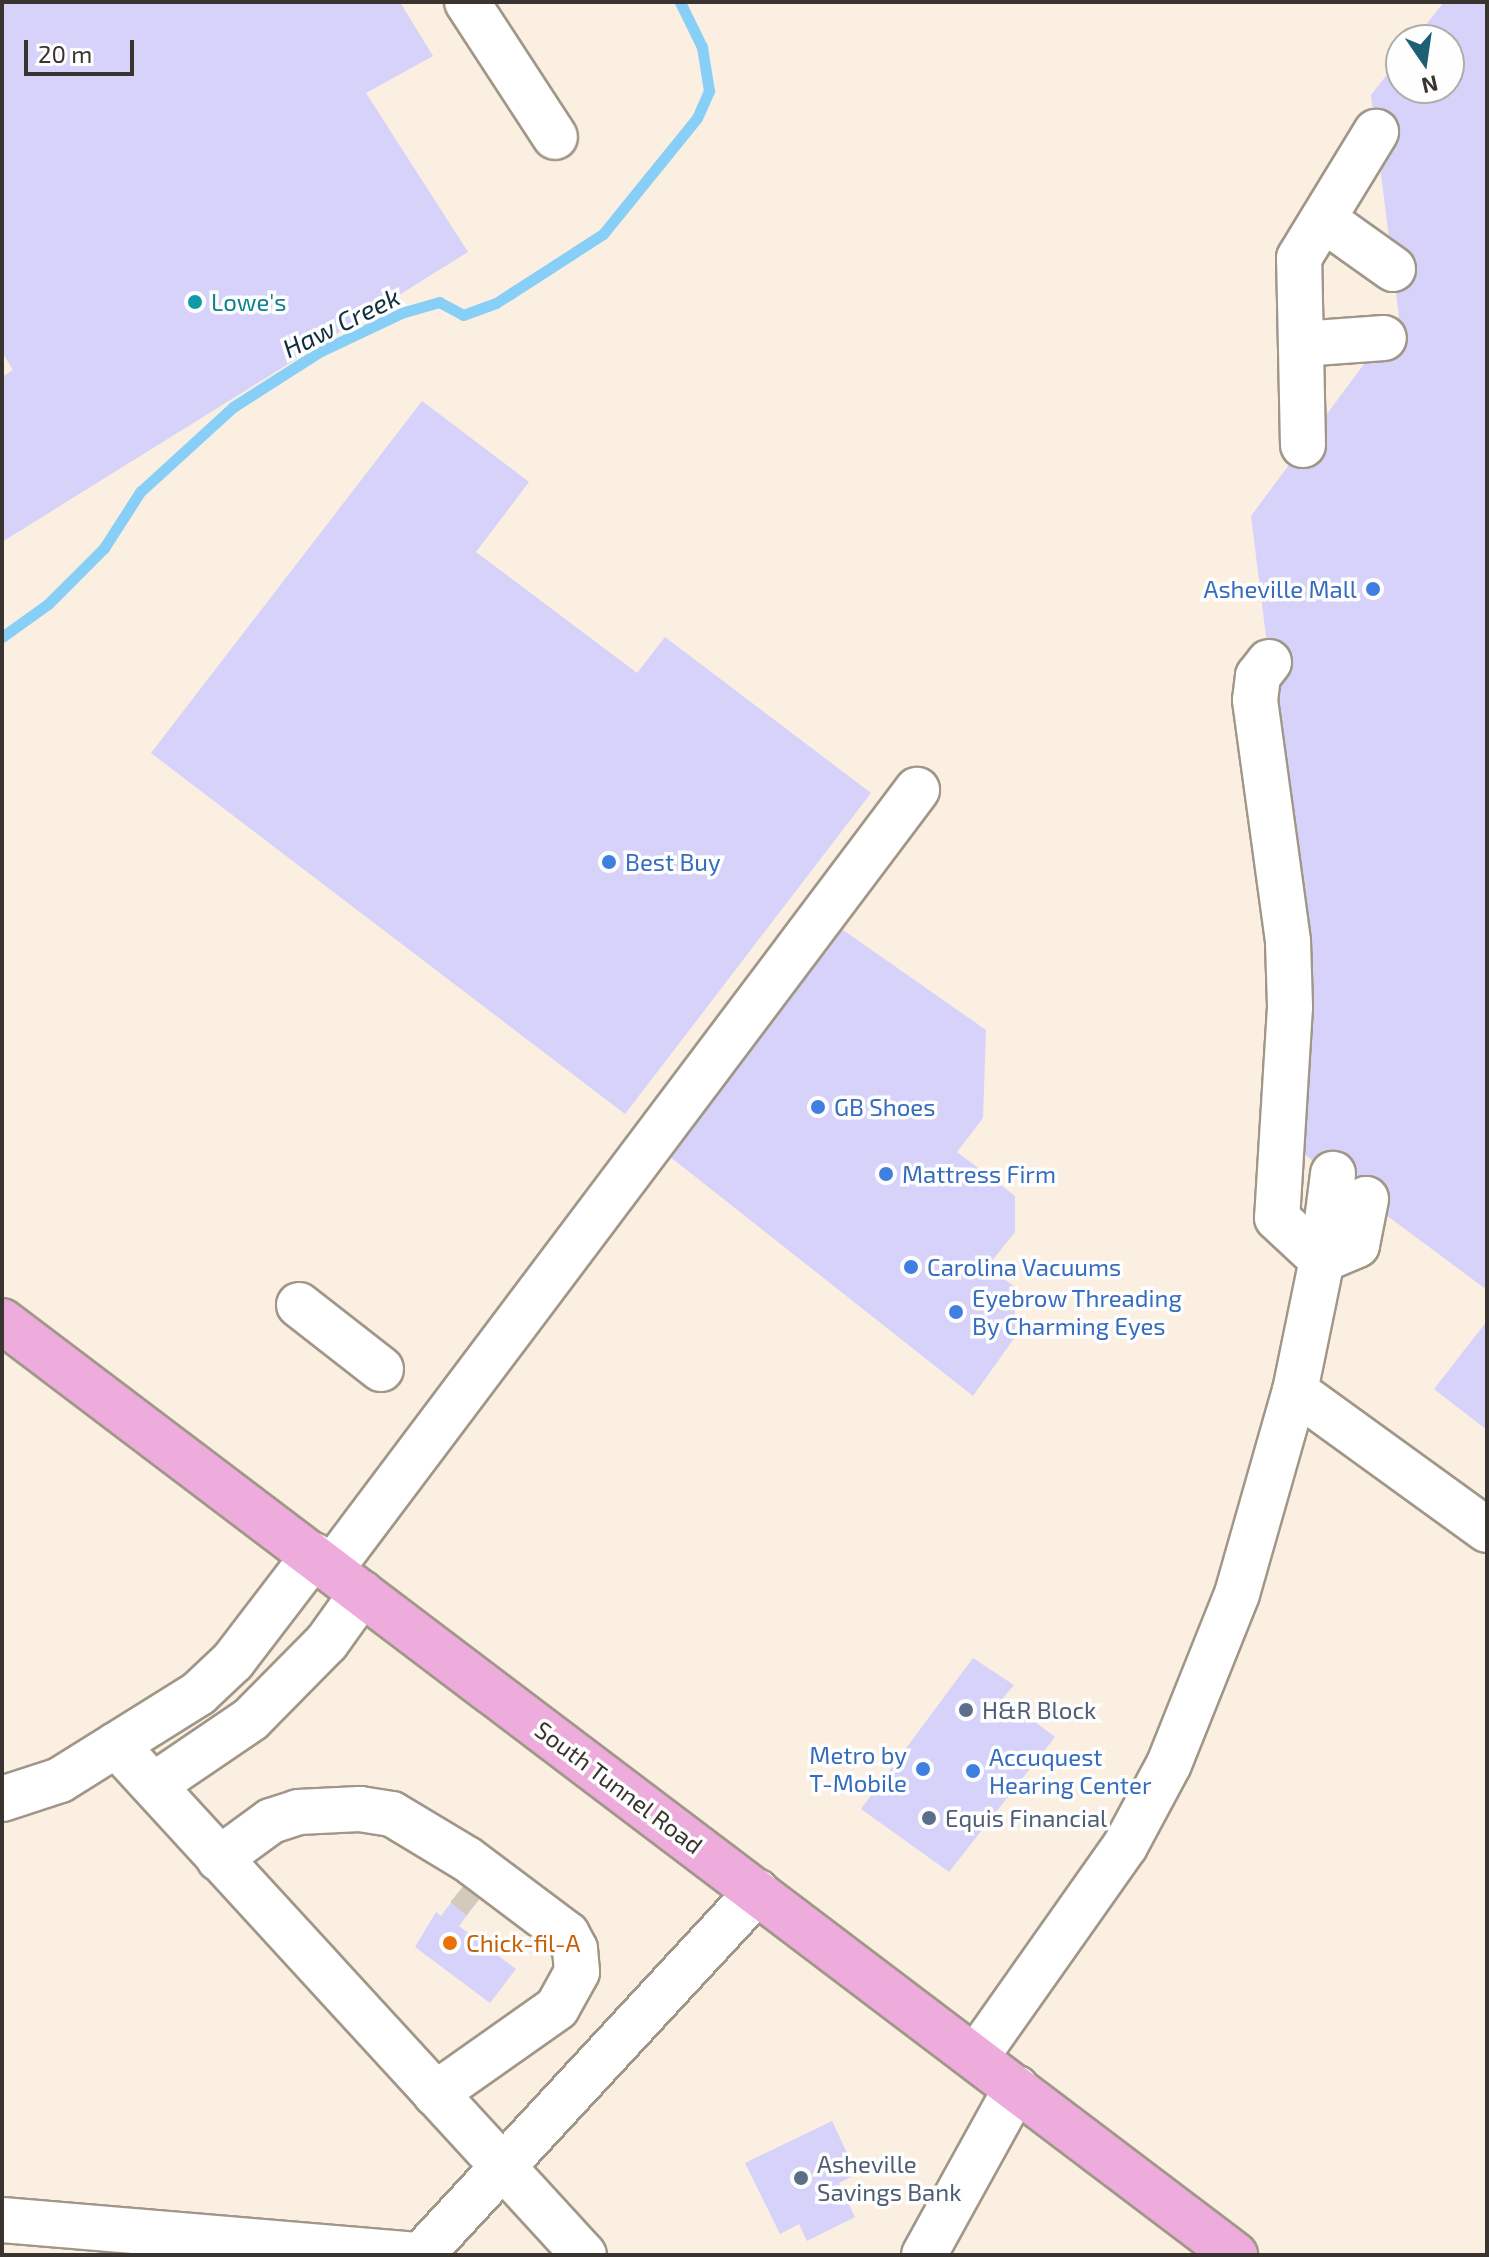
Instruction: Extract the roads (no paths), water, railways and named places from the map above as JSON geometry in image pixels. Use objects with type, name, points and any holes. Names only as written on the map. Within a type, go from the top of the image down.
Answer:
[{"type":"main road","name":"South Tunnel Road","points":[[2,1321],[1235,2255]]},
{"type":"lane","points":[[467,2],[555,137]]},
{"type":"lane","points":[[1303,445],[1299,258],[1376,132]]},
{"type":"lane","points":[[1323,219],[1393,269]]},
{"type":"lane","points":[[1301,344],[1384,338]]},
{"type":"lane","points":[[1269,662],[1258,676],[1255,700],[1288,942],[1290,1007],[1277,1218],[1322,1260]]},
{"type":"lane","points":[[2,1799],[60,1780],[162,1720],[335,1572],[917,790]]},
{"type":"lane","points":[[976,2057],[1125,1846],[1169,1764],[1237,1594],[1295,1391],[1322,1260],[1349,1186]]},
{"type":"lane","points":[[299,1305],[381,1369]]},
{"type":"lane","points":[[1295,1391],[1487,1530]]},
{"type":"lane","points":[[154,1785],[251,1719],[327,1642],[335,1572]]},
{"type":"lane","points":[[116,1745],[584,2255]]},
{"type":"lane","points":[[227,1868],[250,1833],[298,1812],[360,1809],[392,1814],[467,1859],[567,1934],[577,1972],[557,2008],[427,2085]]},
{"type":"lane","points":[[227,1868],[302,1830],[359,1825],[410,1844],[547,1954],[551,1979],[427,2085]]},
{"type":"lane","points":[[2,2220],[420,2255],[757,1892]]},
{"type":"lane","points":[[924,2255],[1016,2088]]},
{"type":"waterway","name":"Haw Creek","points":[[2,637],[48,604],[104,548],[140,492],[233,407],[319,352],[401,313],[439,302],[463,315],[496,303],[603,234],[697,118],[709,91],[702,47],[680,2]]},
{"type":"tunnel","points":[[464,1885],[480,1898]]},
{"type":"place","name":"Lowe's","points":[[195,302]]},
{"type":"place","name":"Asheville Mall","points":[[1373,589]]},
{"type":"place","name":"Best Buy","points":[[609,862]]},
{"type":"place","name":"GB Shoes","points":[[818,1107]]},
{"type":"place","name":"Mattress Firm","points":[[886,1174]]},
{"type":"place","name":"Carolina Vacuums","points":[[911,1267]]},
{"type":"place","name":"Eyebrow Threading By Charming Eyes","points":[[956,1312]]},
{"type":"place","name":"H&R Block","points":[[966,1710]]},
{"type":"place","name":"Metro by T-Mobile","points":[[923,1769]]},
{"type":"place","name":"Accuquest Hearing Center","points":[[973,1771]]},
{"type":"place","name":"Equis Financial","points":[[929,1818]]},
{"type":"place","name":"Chick-fil-A","points":[[450,1943]]},
{"type":"place","name":"Asheville Savings Bank","points":[[801,2178]]}]
